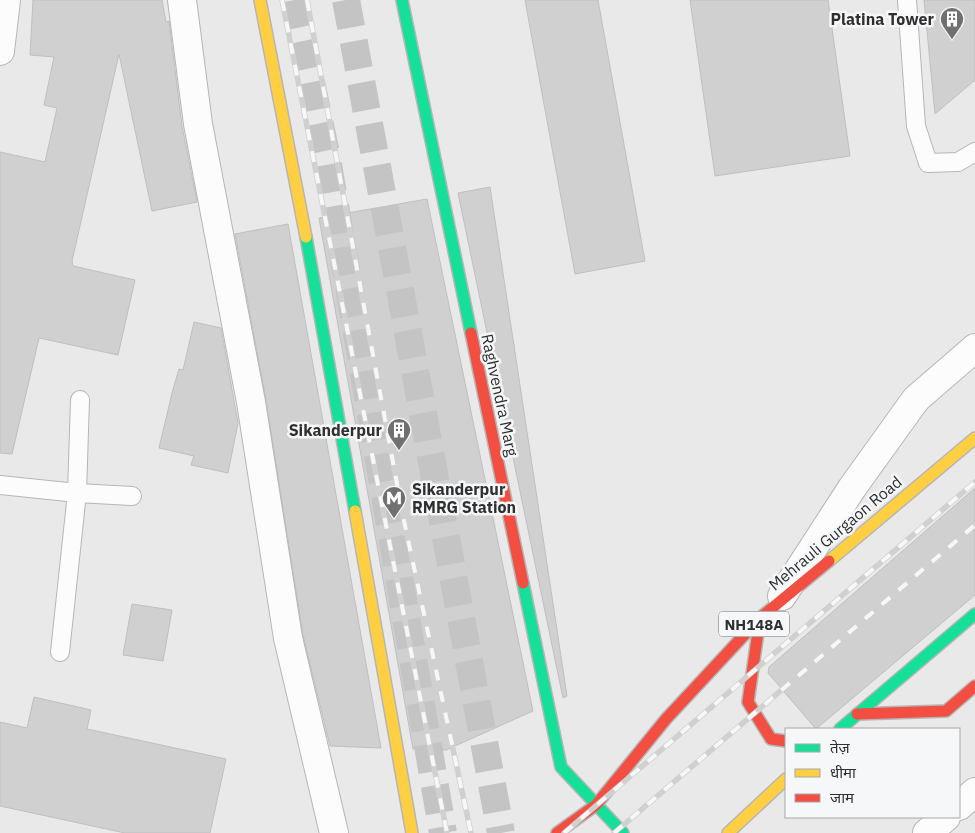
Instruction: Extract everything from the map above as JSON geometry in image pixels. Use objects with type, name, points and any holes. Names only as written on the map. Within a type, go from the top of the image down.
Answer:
[{"type":"main road","points":[[260,0],[288,135],[412,833]]},
{"type":"main road","name":"Raghvendra Marg","points":[[402,0],[561,767],[623,833]]},
{"type":"main road","name":"Mehrauli Gurgaon Road","points":[[557,833],[596,805],[666,719],[769,610],[975,438]]},
{"type":"main road","points":[[769,610],[748,702],[771,739],[785,741]]},
{"type":"main road","points":[[841,728],[975,614]]},
{"type":"main road","points":[[827,728],[857,714],[946,711],[975,686]]},
{"type":"main road","points":[[728,833],[785,780]]},
{"type":"street","points":[[0,51],[6,0]]},
{"type":"street","points":[[182,0],[198,124],[249,392],[288,638],[334,833]]},
{"type":"street","points":[[769,610],[852,488],[916,400],[975,348]]},
{"type":"street","points":[[960,805],[975,792]]},
{"type":"street","points":[[927,833],[945,818]]},
{"type":"lane","points":[[907,0],[916,126],[928,163],[958,162],[975,152]]},
{"type":"lane","points":[[60,652],[77,493],[80,400]]},
{"type":"lane","points":[[0,485],[77,493],[132,496]]},
{"type":"building","points":[[33,0],[162,0],[166,22],[169,21],[182,126],[197,202],[152,211],[119,54],[72,261],[73,266],[135,280],[118,355],[39,338],[12,454],[0,453],[0,152],[45,162],[57,108],[44,105],[54,57],[30,55]]},
{"type":"building","points":[[525,0],[598,0],[645,261],[575,274]]},
{"type":"building","points":[[690,0],[828,0],[850,156],[715,176]]},
{"type":"building","name":"Platina Tower","points":[[924,0],[975,0],[975,80],[935,114]]},
{"type":"building","points":[[490,187],[567,696],[563,698],[458,193]]},
{"type":"building","points":[[427,199],[533,711],[446,750],[413,749],[319,218]]},
{"type":"building","points":[[288,224],[381,748],[330,746],[303,635],[266,400],[235,234]]},
{"type":"building","points":[[194,322],[221,328],[238,423],[228,473],[191,465],[194,456],[159,448],[179,369],[183,370]]},
{"type":"building","points":[[975,488],[975,595],[817,728],[815,728],[768,673],[769,667]]},
{"type":"building","points":[[132,604],[172,610],[163,661],[123,655]]},
{"type":"building","points":[[34,697],[91,710],[87,729],[226,759],[210,833],[125,833],[0,806],[0,722],[27,728]]},
{"type":"tunnel","points":[[294,0],[327,159],[443,833]]},
{"type":"tunnel","points":[[346,0],[501,833]]},
{"type":"railway","points":[[282,0],[447,833]]},
{"type":"railway","points":[[307,0],[403,516],[471,833]]},
{"type":"railway","points":[[564,833],[975,482]]},
{"type":"railway","points":[[614,833],[975,525]]},
{"type":"traffic: fast","points":[[402,0],[471,333]]},
{"type":"traffic: fast","points":[[306,237],[355,511]]},
{"type":"traffic: fast","points":[[523,583],[561,767],[623,833]]},
{"type":"traffic: fast","points":[[841,728],[975,614]]},
{"type":"traffic: slow","points":[[260,0],[306,237]]},
{"type":"traffic: slow","points":[[829,561],[975,438]]},
{"type":"traffic: slow","points":[[355,511],[412,833]]},
{"type":"traffic: slow","points":[[728,833],[785,780]]},
{"type":"traffic: jam","points":[[471,333],[523,583]]},
{"type":"traffic: jam","points":[[557,833],[596,805],[666,719],[760,618],[829,561]]},
{"type":"traffic: jam","points":[[760,618],[748,702],[771,739],[785,741]]},
{"type":"traffic: jam","points":[[857,714],[946,711],[975,686]]},
{"type":"place","name":"Platina Tower","points":[[952,40]]},
{"type":"place","name":"Sikanderpur","points":[[399,451]]},
{"type":"place","name":"Sikanderpur RMRG Station","points":[[394,519]]}]
